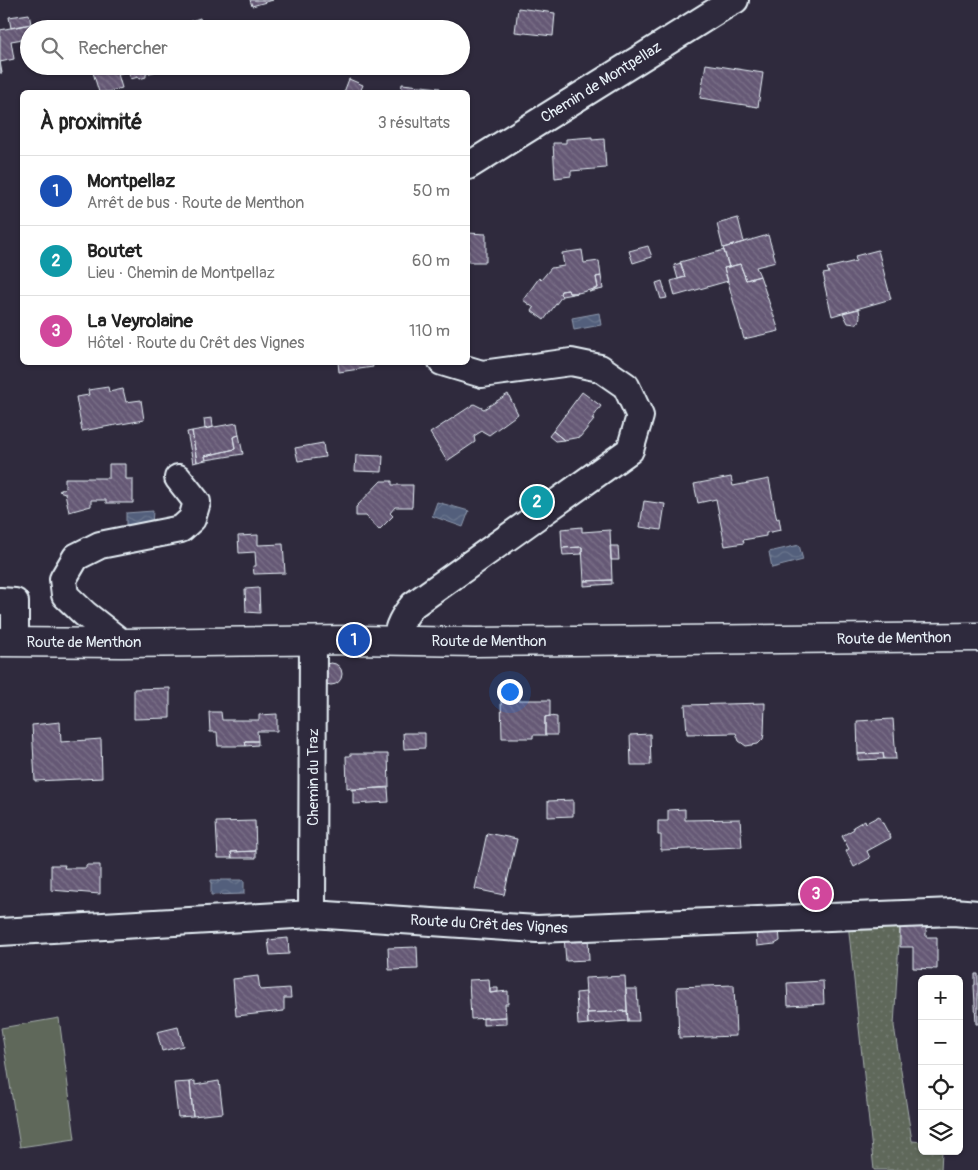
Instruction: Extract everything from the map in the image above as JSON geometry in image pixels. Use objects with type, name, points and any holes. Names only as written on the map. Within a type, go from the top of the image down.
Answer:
[{"type":"main road","name":"Route de Menthon","points":[[7,642],[476,642],[978,637]]},
{"type":"street","name":"Chemin de Montpellaz","points":[[470,165],[728,2],[735,0]]},
{"type":"street","points":[[396,641],[398,626],[404,615],[413,605],[630,450],[640,416],[626,386],[600,368],[571,362],[482,374],[452,365]]},
{"type":"street","points":[[122,643],[85,614],[65,595],[63,579],[76,557],[100,544],[181,529],[192,519],[197,502],[178,478]]},
{"type":"street","points":[[0,602],[14,602],[7,642]]},
{"type":"street","name":"Chemin du Traz","points":[[312,914],[313,641]]},
{"type":"street","name":"Route du Crêt des Vignes","points":[[0,932],[312,914],[537,929],[953,912],[978,914]]},
{"type":"green space","points":[[848,923],[900,925],[894,1026],[912,1141],[918,1142],[918,1155],[942,1155],[941,1170],[874,1170]]},
{"type":"green space","points":[[59,1018],[75,1139],[20,1147],[1,1028]]},
{"type":"water","points":[[599,313],[601,325],[574,330],[572,318]]},
{"type":"water","points":[[437,502],[469,511],[463,527],[432,516]]},
{"type":"water","points":[[153,511],[152,525],[126,525],[126,513]]},
{"type":"water","points":[[799,545],[803,560],[772,568],[769,552]]},
{"type":"water","points":[[211,880],[244,880],[244,894],[211,895]]},
{"type":"building","points":[[250,0],[273,0],[252,6]]},
{"type":"building","points":[[518,8],[555,13],[553,36],[515,32]]},
{"type":"building","points":[[29,14],[30,20],[20,20],[20,26],[11,28],[9,17]]},
{"type":"building","points":[[20,26],[20,40],[11,41],[14,59],[0,62],[0,30]]},
{"type":"building","points":[[706,64],[763,73],[758,107],[700,98]]},
{"type":"building","points":[[94,75],[118,75],[122,88],[98,90]]},
{"type":"building","points":[[130,75],[146,75],[146,77],[139,79],[138,77],[131,79]]},
{"type":"building","points":[[349,79],[363,85],[361,90],[345,90]]},
{"type":"building","points":[[402,84],[440,88],[440,90],[401,90]]},
{"type":"building","points":[[592,137],[592,140],[604,139],[606,168],[571,171],[571,176],[555,178],[553,143],[566,143],[566,139]]},
{"type":"building","points":[[738,218],[744,242],[723,248],[717,224]]},
{"type":"building","points":[[470,233],[486,234],[486,262],[470,262]]},
{"type":"building","points":[[768,235],[776,262],[756,267],[760,276],[746,280],[740,264],[729,267],[723,248]]},
{"type":"building","points":[[648,246],[652,257],[633,263],[629,251]]},
{"type":"building","points":[[582,250],[584,263],[599,261],[601,276],[596,277],[598,288],[578,293],[569,293],[568,290],[561,291],[560,294],[562,296],[544,320],[532,311],[534,308],[523,300],[539,278],[541,280],[551,268],[564,266],[562,253]]},
{"type":"building","points":[[724,250],[729,267],[724,268],[728,281],[675,296],[671,281],[685,277],[680,262]]},
{"type":"building","points":[[878,250],[891,299],[832,316],[823,274],[829,273],[827,268],[856,261],[855,256]]},
{"type":"building","points":[[681,263],[685,277],[678,279],[674,265]]},
{"type":"building","points":[[740,264],[746,280],[760,276],[779,331],[744,339],[724,268]]},
{"type":"building","points":[[601,276],[603,289],[589,292],[598,288],[596,277]]},
{"type":"building","points":[[662,281],[667,298],[661,299],[656,283]]},
{"type":"building","points":[[568,290],[569,293],[578,293],[562,296],[560,294],[561,291]]},
{"type":"building","points":[[859,309],[859,322],[855,324],[848,323],[843,313]]},
{"type":"building","points":[[338,365],[373,365],[373,367],[339,372]]},
{"type":"building","points":[[108,387],[109,392],[123,389],[126,402],[141,400],[144,420],[82,431],[76,397],[89,395],[88,390]]},
{"type":"building","points":[[582,392],[601,406],[592,419],[594,420],[580,437],[564,440],[553,431]]},
{"type":"building","points":[[508,394],[518,414],[489,435],[482,431],[474,436],[475,442],[447,461],[430,433],[474,404],[484,409]]},
{"type":"building","points":[[212,418],[213,427],[205,429],[204,419]]},
{"type":"building","points":[[237,423],[239,435],[233,437],[235,449],[205,456],[206,460],[197,462],[192,431]]},
{"type":"building","points":[[192,431],[197,462],[193,463],[187,432]]},
{"type":"building","points":[[553,431],[564,440],[555,441],[549,436]]},
{"type":"building","points":[[239,435],[243,454],[206,460],[205,456],[235,449],[233,437]]},
{"type":"building","points":[[323,443],[325,457],[298,461],[295,448]]},
{"type":"building","points":[[356,455],[383,456],[382,472],[355,471]]},
{"type":"building","points":[[109,464],[126,464],[126,479],[133,479],[133,503],[106,503],[106,500],[91,500],[91,506],[69,512],[65,493],[59,491],[65,488],[65,478],[109,478]]},
{"type":"building","points":[[731,477],[733,486],[769,479],[776,516],[777,519],[779,518],[781,530],[766,533],[766,536],[743,540],[744,543],[725,546],[716,499],[698,503],[694,484]]},
{"type":"building","points":[[381,481],[392,481],[392,485],[413,485],[412,507],[395,507],[390,513],[393,516],[379,530],[366,516],[356,516],[356,507]]},
{"type":"building","points":[[541,490],[547,498],[535,506],[529,498]]},
{"type":"building","points":[[644,501],[665,504],[661,530],[640,527]]},
{"type":"building","points":[[582,527],[582,532],[610,530],[612,580],[584,581],[582,547],[562,548],[561,529]]},
{"type":"building","points":[[258,535],[258,545],[283,544],[285,573],[254,574],[253,566],[256,566],[255,552],[239,553],[238,536]]},
{"type":"building","points":[[610,546],[618,546],[619,560],[611,560]]},
{"type":"building","points":[[582,547],[582,554],[563,555],[562,548]]},
{"type":"building","points":[[612,580],[612,584],[584,586],[584,581]]},
{"type":"building","points":[[259,588],[260,613],[246,612],[245,589]]},
{"type":"building","points":[[331,663],[339,666],[342,674],[339,682],[331,685],[323,682],[320,674],[323,666]]},
{"type":"building","points":[[170,688],[170,718],[134,719],[134,689]]},
{"type":"building","points":[[501,700],[550,700],[550,716],[545,717],[545,735],[533,735],[533,738],[502,738]]},
{"type":"building","points":[[765,703],[764,734],[763,739],[758,744],[746,746],[739,741],[736,733],[687,734],[685,705]]},
{"type":"building","points":[[209,712],[221,712],[222,720],[259,720],[259,715],[277,714],[277,731],[257,731],[258,741],[245,741],[246,746],[218,746],[217,732],[210,732]]},
{"type":"building","points":[[545,717],[557,717],[557,735],[545,735]]},
{"type":"building","points":[[893,719],[896,759],[884,759],[883,753],[858,754],[857,721]]},
{"type":"building","points":[[60,722],[61,742],[101,739],[102,778],[35,781],[32,725]]},
{"type":"building","points":[[403,733],[425,733],[425,748],[404,749]]},
{"type":"building","points":[[650,734],[651,765],[631,765],[630,735]]},
{"type":"building","points":[[245,741],[258,741],[258,745],[246,746]]},
{"type":"building","points":[[883,753],[884,759],[858,760],[858,754]]},
{"type":"building","points":[[350,754],[388,754],[389,787],[351,790],[351,787],[347,788],[346,756],[350,756]]},
{"type":"building","points":[[388,788],[389,802],[353,804],[353,789]]},
{"type":"building","points":[[573,800],[573,816],[548,817],[548,801]]},
{"type":"building","points":[[685,809],[685,820],[740,819],[742,847],[661,850],[661,835],[658,835],[658,821],[668,821],[668,810]]},
{"type":"building","points":[[879,816],[891,838],[867,851],[870,858],[854,867],[846,851],[849,849],[842,836],[865,820],[866,823]]},
{"type":"building","points":[[255,821],[256,851],[231,852],[232,858],[218,858],[216,822]]},
{"type":"building","points":[[487,833],[517,839],[504,895],[475,889]]},
{"type":"building","points":[[256,851],[256,858],[232,858],[231,852]]},
{"type":"building","points":[[51,865],[65,865],[64,868],[86,868],[86,865],[100,865],[100,894],[51,890]]},
{"type":"building","points":[[900,925],[926,925],[926,937],[937,937],[937,969],[913,968],[913,947],[900,947]]},
{"type":"building","points":[[779,928],[780,941],[775,944],[757,946],[756,931]]},
{"type":"building","points":[[588,936],[589,960],[566,961],[564,937]]},
{"type":"building","points":[[288,938],[289,954],[270,955],[268,940]]},
{"type":"building","points":[[417,947],[418,969],[389,970],[388,948]]},
{"type":"building","points":[[975,974],[978,974],[978,1024],[976,1024]]},
{"type":"building","points":[[258,976],[260,990],[290,988],[291,998],[284,998],[284,1011],[236,1016],[233,979]]},
{"type":"building","points":[[625,976],[627,1011],[587,1013],[585,978]]},
{"type":"building","points":[[489,979],[490,993],[508,991],[508,1004],[505,1004],[506,1017],[471,1019],[469,980]]},
{"type":"building","points":[[823,981],[824,1004],[788,1006],[787,983]]},
{"type":"building","points":[[734,985],[736,1036],[679,1038],[677,987]]},
{"type":"building","points":[[490,988],[498,988],[498,992],[490,993]]},
{"type":"building","points":[[626,989],[637,989],[639,1021],[628,1021]]},
{"type":"building","points":[[586,992],[588,1024],[578,1025],[576,993]]},
{"type":"building","points":[[627,1011],[628,1021],[588,1024],[587,1013]]},
{"type":"building","points":[[506,1017],[506,1024],[483,1025],[483,1018]]},
{"type":"building","points":[[178,1027],[183,1046],[162,1051],[157,1032]]},
{"type":"building","points":[[195,1081],[195,1085],[219,1081],[223,1113],[193,1116],[190,1082]]},
{"type":"building","points":[[190,1082],[193,1116],[178,1117],[174,1083]]},
{"type":"place","name":"Boutet","points":[[537,502]]},
{"type":"place","name":"Montpellaz","points":[[354,640]]},
{"type":"place","name":"La Veyrolaine","points":[[816,894]]}]
